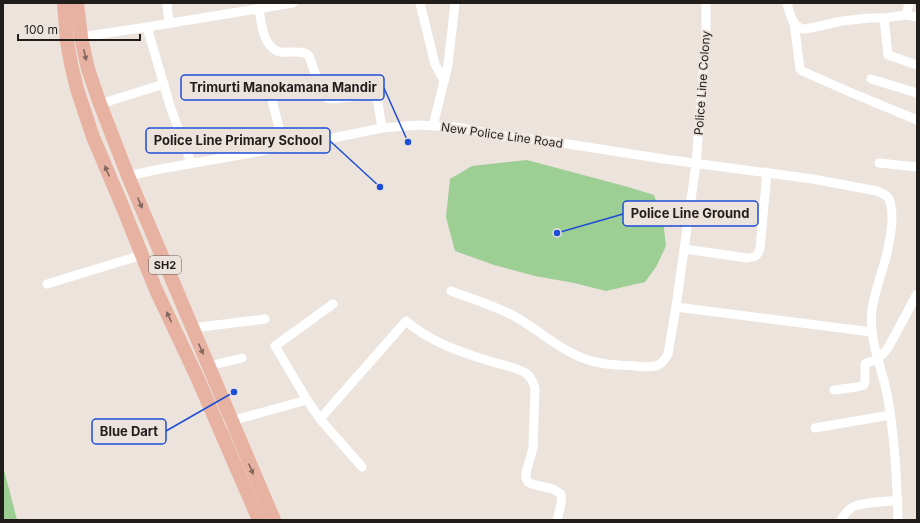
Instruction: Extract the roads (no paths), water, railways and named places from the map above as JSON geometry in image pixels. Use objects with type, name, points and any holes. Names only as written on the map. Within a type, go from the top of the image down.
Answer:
[{"type":"main road","name":"SH2","points":[[64,3],[67,42],[71,64],[78,95],[93,137],[156,290],[197,377],[225,422],[274,520]]},
{"type":"main road","name":"SH2","points":[[77,3],[81,37],[88,69],[100,104],[128,176],[209,366],[225,422],[259,520]]},
{"type":"street","points":[[167,3],[170,24]]},
{"type":"street","points":[[81,37],[170,24],[293,3]]},
{"type":"street","points":[[420,3],[435,64],[444,81]]},
{"type":"street","points":[[433,126],[448,65],[455,3]]},
{"type":"street","name":"Police Line Colony","points":[[451,291],[515,316],[568,351],[594,362],[650,367],[659,365],[665,360],[668,354],[676,307],[696,164],[706,37],[706,3]]},
{"type":"street","points":[[787,3],[794,22],[798,28],[801,29],[842,21],[870,18],[906,15],[917,17]]},
{"type":"street","points":[[906,15],[909,3]]},
{"type":"street","points":[[259,9],[263,31],[266,39],[272,47],[277,51],[307,53],[310,56],[323,95],[326,98],[375,96],[378,103],[382,128]]},
{"type":"street","points":[[884,18],[888,55],[917,65]]},
{"type":"street","points":[[794,22],[800,69],[802,71],[917,120]]},
{"type":"street","points":[[147,27],[170,106],[191,163]]},
{"type":"street","points":[[871,79],[917,93]]},
{"type":"street","points":[[100,104],[164,84]]},
{"type":"street","points":[[284,147],[272,96],[276,93],[319,84]]},
{"type":"street","name":"New Police Line Road","points":[[128,176],[382,128],[419,125],[455,127],[504,136],[555,142],[696,164],[767,172],[877,191],[885,194],[889,200],[892,207],[892,215],[887,252],[876,289],[872,310],[872,332]]},
{"type":"street","points":[[879,163],[917,167]]},
{"type":"street","points":[[684,249],[747,258],[758,255],[760,249],[767,172]]},
{"type":"street","points":[[47,284],[142,255]]},
{"type":"street","points":[[834,390],[864,385],[865,364],[877,360],[888,348],[917,294]]},
{"type":"street","points":[[333,304],[275,346],[320,419],[362,467]]},
{"type":"street","points":[[676,307],[872,332],[877,360],[884,378],[896,456],[898,520]]},
{"type":"street","points":[[192,328],[265,318]]},
{"type":"street","points":[[320,419],[406,321],[417,330],[440,343],[468,354],[517,369],[528,374],[533,380],[535,388],[532,448],[526,478],[528,482],[532,484],[553,489],[561,494],[562,497],[558,520]]},
{"type":"street","points":[[209,366],[242,358]]},
{"type":"street","points":[[225,422],[307,400]]},
{"type":"street","points":[[815,428],[890,415]]},
{"type":"street","points":[[841,520],[847,511],[852,507],[861,504],[898,500]]},
{"type":"place","name":"Trimurti Manokamana Mandir","points":[[408,142]]},
{"type":"place","name":"Police Line Primary School","points":[[380,187]]},
{"type":"place","name":"Police Line Ground","points":[[557,233]]},
{"type":"place","name":"Blue Dart","points":[[234,392]]}]
